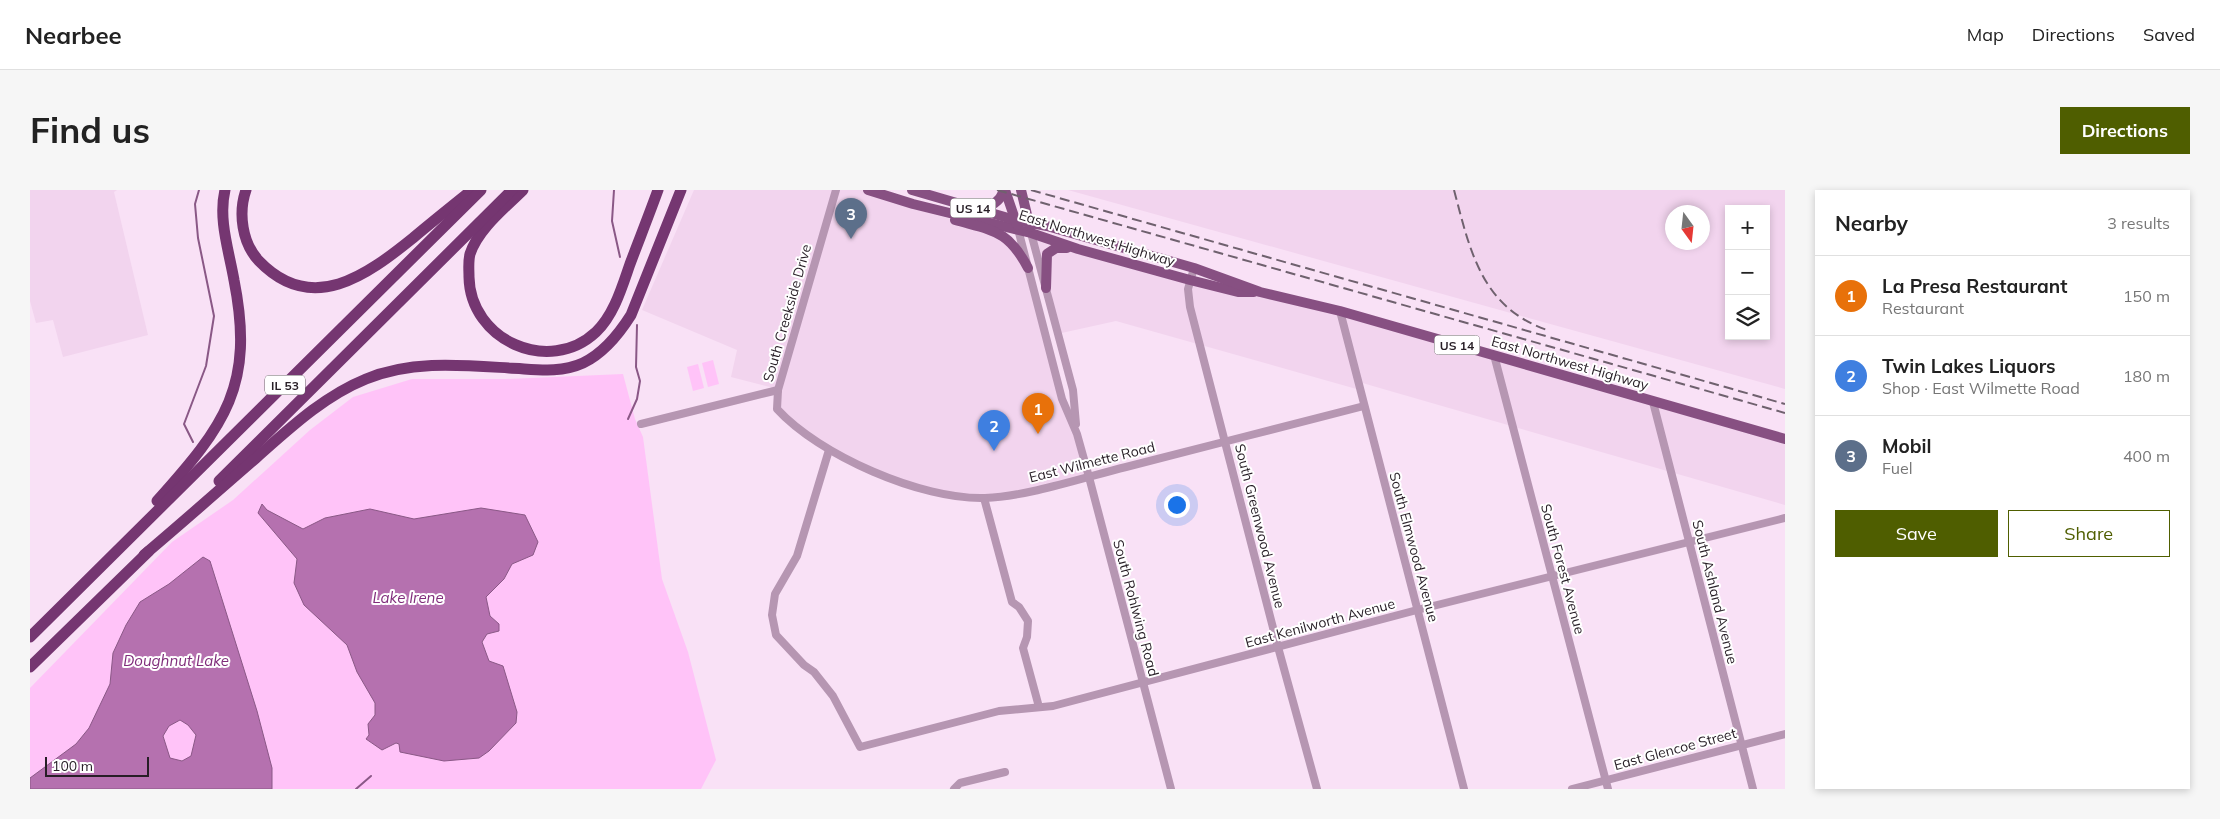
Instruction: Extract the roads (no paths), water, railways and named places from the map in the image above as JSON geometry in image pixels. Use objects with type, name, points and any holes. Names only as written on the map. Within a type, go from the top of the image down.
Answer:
[{"type":"highway","points":[[88,580],[192,462],[223,415],[232,396],[240,360],[242,325],[222,216],[225,190]]},
{"type":"highway","points":[[246,190],[242,208],[242,219],[244,233],[254,256],[264,266],[287,282],[312,288],[324,288],[344,284],[378,266],[472,190]]},
{"type":"highway","name":"IL 53","points":[[30,637],[481,190]]},
{"type":"highway","name":"IL 53","points":[[30,667],[512,190]]},
{"type":"highway","points":[[523,190],[487,227],[471,253],[470,295],[483,320],[491,330],[518,346],[536,351],[555,351],[586,340],[603,324],[622,286],[658,190]]},
{"type":"highway","points":[[144,555],[305,415],[349,386],[389,371],[408,367],[471,366],[554,370],[584,363],[599,353],[621,331],[630,315],[681,190]]},
{"type":"main road","name":"East Northwest Highway","points":[[868,190],[913,204],[1017,224]]},
{"type":"main road","name":"East Northwest Highway","points":[[912,190],[1030,228],[1078,249],[1238,292],[1260,292]]},
{"type":"main road","points":[[961,205],[983,207],[991,205],[1000,200],[1005,190]]},
{"type":"main road","points":[[1005,190],[1017,224]]},
{"type":"main road","points":[[1021,190],[1030,228]]},
{"type":"main road","points":[[913,204],[922,210],[1000,234],[1019,250],[1028,268]]},
{"type":"main road","name":"East Northwest Highway","points":[[1030,228],[1047,226],[1194,268],[1260,292],[1340,311],[1653,402],[1785,438]]},
{"type":"main road","points":[[1046,288],[1047,254],[1056,248],[1078,249]]},
{"type":"street","name":"South Creekside Drive","points":[[829,450],[789,422],[777,409],[778,390],[836,190]]},
{"type":"street","name":"South Rohlwing Road","points":[[1017,224],[1062,399],[1077,434],[1089,477],[1171,789]]},
{"type":"street","name":"South Rohlwing Road","points":[[1030,228],[1073,390],[1077,434]]},
{"type":"street","name":"South Greenwood Avenue","points":[[1194,268],[1188,289],[1190,306],[1278,647],[1317,789]]},
{"type":"street","name":"South Elmwood Avenue","points":[[1340,311],[1464,789]]},
{"type":"street","name":"South Forest Avenue","points":[[1494,356],[1608,789]]},
{"type":"street","points":[[641,424],[778,390]]},
{"type":"street","name":"South Ashland Avenue","points":[[1653,402],[1753,789]]},
{"type":"street","name":"East Wilmette Road","points":[[829,450],[892,480],[951,495],[984,498],[1012,494],[1089,477],[1364,406]]},
{"type":"street","name":"East Kenilworth Avenue","points":[[829,450],[797,556],[775,594],[772,615],[776,635],[814,672],[833,696],[860,747],[999,711],[1053,706],[1417,610],[1785,518]]},
{"type":"street","points":[[984,498],[1012,602],[1019,607],[1028,621],[1027,637],[1023,648],[1038,707]]},
{"type":"street","name":"East Glencoe Street","points":[[1572,789],[1785,734]]},
{"type":"street","points":[[954,789],[960,783],[1006,772]]},
{"type":"water","name":"Lake Irene","points":[[262,504],[267,510],[303,529],[325,518],[370,509],[414,519],[481,508],[525,515],[538,542],[533,555],[512,564],[504,579],[486,597],[490,616],[499,624],[499,631],[487,634],[482,642],[489,661],[503,666],[517,712],[516,723],[489,751],[479,758],[444,761],[400,752],[399,744],[396,743],[382,750],[366,739],[369,735],[368,724],[375,715],[375,703],[357,672],[347,645],[304,605],[294,583],[297,559],[258,513]]},
{"type":"water","name":"Doughnut Lake","points":[[203,557],[210,561],[257,711],[272,768],[272,789],[30,789],[30,778],[76,744],[89,728],[110,684],[113,653],[126,625],[140,602],[169,584]],"holes":[[[180,720],[188,725],[196,735],[191,756],[182,761],[170,758],[163,736],[169,726]]]},
{"type":"waterway","points":[[193,442],[184,424],[206,366],[214,316],[198,238],[195,204],[199,190]]},
{"type":"waterway","points":[[614,190],[612,221],[620,257]]},
{"type":"waterway","points":[[628,419],[637,399],[640,381],[636,367],[637,325]]},
{"type":"waterway","points":[[356,789],[371,776]]},
{"type":"railway","points":[[997,190],[1785,413]]},
{"type":"railway","points":[[1031,190],[1785,404]]},
{"type":"railway","points":[[1454,190],[1473,255],[1493,291],[1507,307],[1525,320],[1547,330]]},
{"type":"place","name":"Mobil","points":[[851,239]]},
{"type":"place","name":"La Presa Restaurant","points":[[1038,434]]},
{"type":"place","name":"Twin Lakes Liquors","points":[[994,451]]}]
